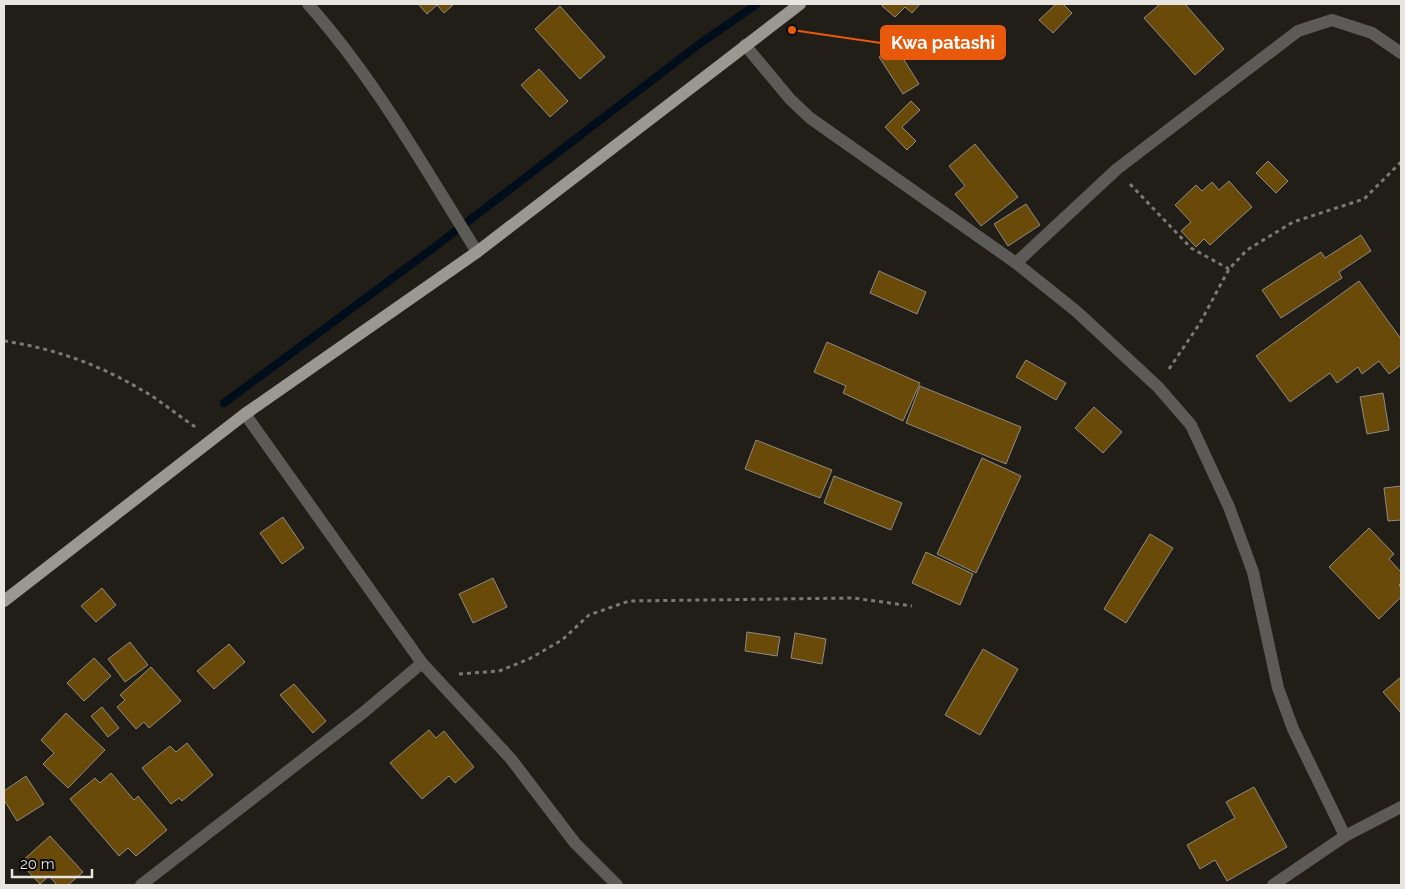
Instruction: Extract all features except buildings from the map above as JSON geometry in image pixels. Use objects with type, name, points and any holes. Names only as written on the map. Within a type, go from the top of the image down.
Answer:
[{"type":"main road","points":[[4,601],[214,440],[245,414],[477,252],[800,4]]},
{"type":"street","points":[[308,4],[342,42],[374,86],[477,252]]},
{"type":"street","points":[[1016,263],[1117,169],[1298,31],[1332,20],[1372,33],[1401,52]]},
{"type":"street","points":[[745,45],[790,99],[810,118],[1016,263],[1076,311],[1158,387],[1191,425],[1229,507],[1253,572],[1278,688],[1293,729],[1345,836]]},
{"type":"street","points":[[245,414],[426,668],[511,759],[574,844],[617,885]]},
{"type":"street","points":[[140,885],[268,784],[426,668]]},
{"type":"street","points":[[1273,885],[1345,836],[1401,807]]},
{"type":"path","points":[[1158,387],[1200,323],[1229,269],[1247,250],[1293,222],[1364,199],[1401,162]]},
{"type":"path","points":[[1117,169],[1191,248],[1229,269]]},
{"type":"path","points":[[4,342],[61,352],[98,368],[141,389],[169,411],[214,440]]},
{"type":"path","points":[[426,668],[468,674],[498,671],[529,659],[562,640],[589,615],[629,601],[853,598],[912,606]]},
{"type":"waterway","points":[[224,403],[432,249],[698,45],[757,4]]},
{"type":"place","name":"Kwa patashi","points":[[792,30]]}]
